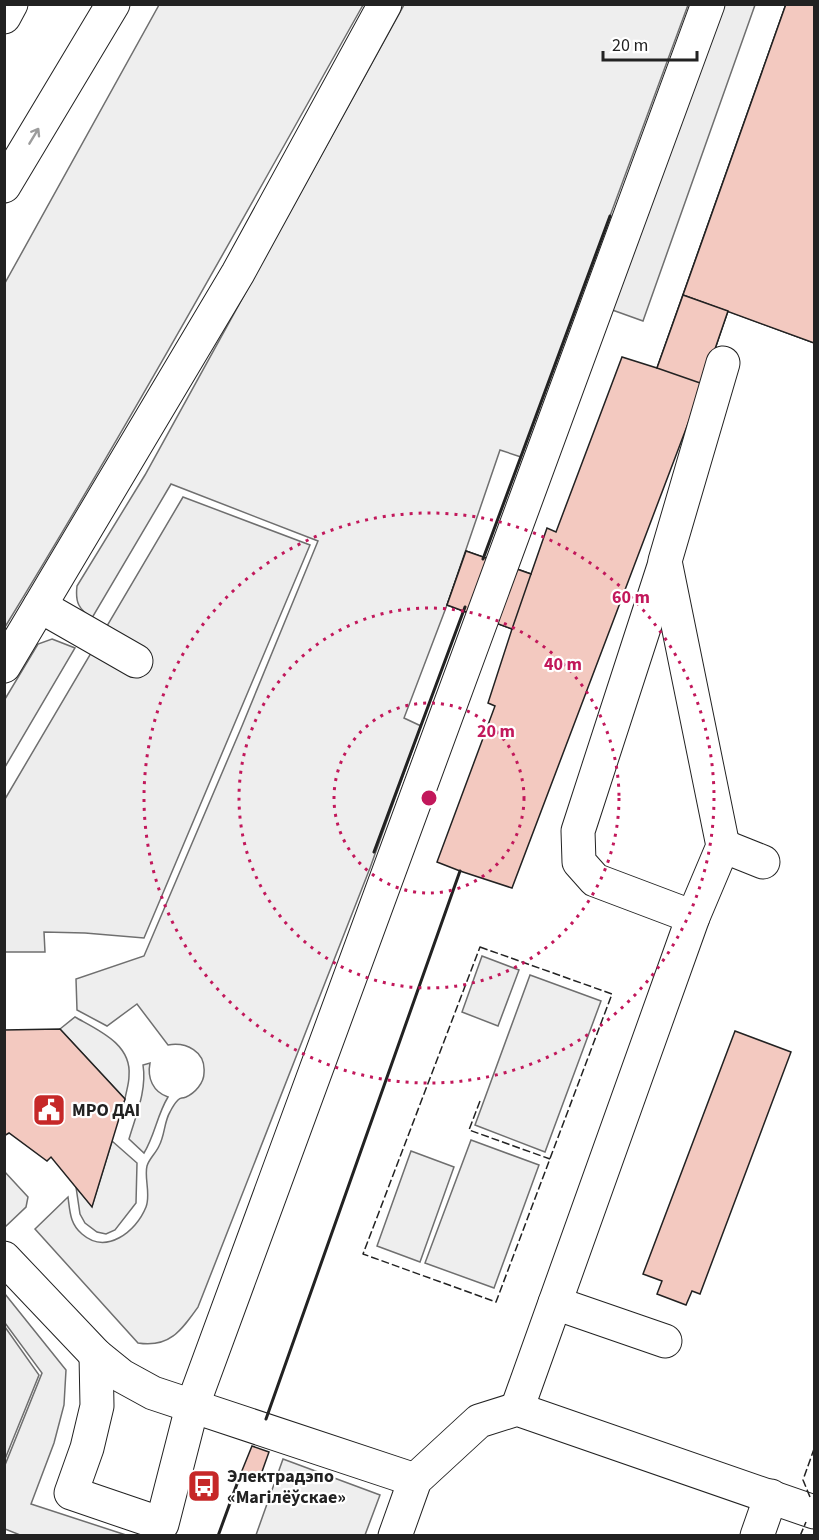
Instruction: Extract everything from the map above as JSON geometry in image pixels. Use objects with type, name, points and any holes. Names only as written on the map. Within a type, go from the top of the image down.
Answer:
[{"type":"main road","points":[[4,17],[11,4]]},
{"type":"main road","points":[[4,186],[112,4]]},
{"type":"main road","points":[[4,666],[238,273],[385,4]]},
{"type":"main road","points":[[96,1356],[98,1406],[87,1448],[71,1493],[160,1530],[192,1407],[708,4]]},
{"type":"main road","points":[[693,917],[595,880],[579,862],[578,831],[665,561],[723,363]]},
{"type":"main road","points":[[517,1409],[693,917],[723,846],[665,561]]},
{"type":"main road","points":[[40,606],[136,661]]},
{"type":"main road","points":[[723,846],[763,862]]},
{"type":"main road","points":[[4,1258],[96,1356],[122,1376],[153,1394],[415,1480]]},
{"type":"main road","points":[[555,1303],[665,1341]]},
{"type":"main road","points":[[395,1536],[415,1480],[479,1421],[517,1409],[814,1512]]},
{"type":"main road","points":[[757,1536],[771,1496]]},
{"type":"shaded area","points":[[159,5],[363,5],[142,395],[5,627],[5,283]]},
{"type":"shaded area","points":[[404,5],[688,5],[521,457],[500,450],[447,605],[404,718],[421,726],[370,868],[198,1307],[173,1336],[158,1343],[138,1343],[35,1229],[68,1197],[75,1226],[91,1240],[110,1241],[128,1232],[146,1207],[147,1166],[161,1142],[168,1116],[178,1100],[196,1090],[204,1077],[204,1065],[194,1050],[182,1045],[168,1045],[137,1004],[107,1026],[77,1010],[76,979],[144,956],[318,541],[171,484],[92,618],[79,605],[77,586],[145,475]]},
{"type":"shaded area","points":[[718,5],[755,5],[643,321],[604,307]]},
{"type":"shaded area","points":[[183,497],[310,545],[144,938],[44,932],[45,952],[5,952],[5,799]]},
{"type":"shaded area","points":[[52,639],[75,648],[5,767],[5,699],[38,644]]},
{"type":"shaded area","points":[[482,956],[519,970],[498,1026],[462,1012]]},
{"type":"shaded area","points":[[530,975],[601,1001],[545,1152],[475,1125]]},
{"type":"shaded area","points":[[75,1017],[112,1039],[125,1055],[129,1082],[125,1099],[60,1029]]},
{"type":"shaded area","points":[[150,1063],[149,1074],[152,1084],[158,1092],[168,1097],[144,1153],[129,1139],[142,1093],[143,1065]]},
{"type":"shaded area","points":[[471,1140],[539,1165],[494,1288],[425,1263]]},
{"type":"shaded area","points":[[112,1141],[137,1163],[136,1203],[115,1230],[106,1234],[97,1232],[85,1223],[80,1214],[76,1187],[92,1206]]},
{"type":"shaded area","points":[[411,1151],[454,1167],[420,1262],[377,1246]]},
{"type":"shaded area","points":[[4,1171],[28,1197],[26,1207],[5,1227]]},
{"type":"shaded area","points":[[5,1294],[66,1370],[64,1405],[54,1443],[31,1504],[126,1535],[20,1535],[5,1529],[5,1465],[42,1373],[5,1323]]},
{"type":"shaded area","points":[[5,1327],[39,1375],[5,1459]]},
{"type":"shaded area","points":[[283,1459],[380,1495],[365,1535],[256,1535]]},
{"type":"building","points":[[786,4],[814,4],[814,343],[728,311],[703,384],[512,888],[437,862],[495,706],[488,703],[512,629],[447,605],[466,551],[531,574],[547,528],[556,532],[622,357],[657,368]]},
{"type":"building","points":[[786,4],[814,4],[814,343],[683,295]]},
{"type":"building","points":[[683,295],[728,311],[703,384],[657,368]]},
{"type":"building","points":[[466,551],[531,574],[512,629],[447,605]]},
{"type":"building","points":[[60,1029],[125,1099],[92,1207],[51,1157],[47,1161],[9,1133],[4,1136],[4,1030]]},
{"type":"building","points":[[735,1031],[791,1052],[700,1294],[692,1291],[686,1305],[657,1294],[662,1281],[643,1274]]},
{"type":"building","points":[[252,1446],[269,1452],[259,1480],[241,1473]]},
{"type":"fence","points":[[480,947],[612,994],[496,1302],[363,1254],[480,947]]},
{"type":"fence","points":[[480,1101],[469,1130],[550,1159]]},
{"type":"fence","points":[[810,1497],[803,1480],[814,1449]]},
{"type":"fence","points":[[800,1536],[806,1522]]},
{"type":"wall","points":[[483,559],[610,216]]},
{"type":"wall","points":[[374,852],[465,607]]},
{"type":"wall","points":[[266,1419],[460,871]]},
{"type":"wall","points":[[218,1536],[241,1473]]},
{"type":"place","name":"МРО ДАІ","points":[[49,1110]]},
{"type":"place","name":"Электрадэпо «Магілёўскае»","points":[[204,1486]]}]
